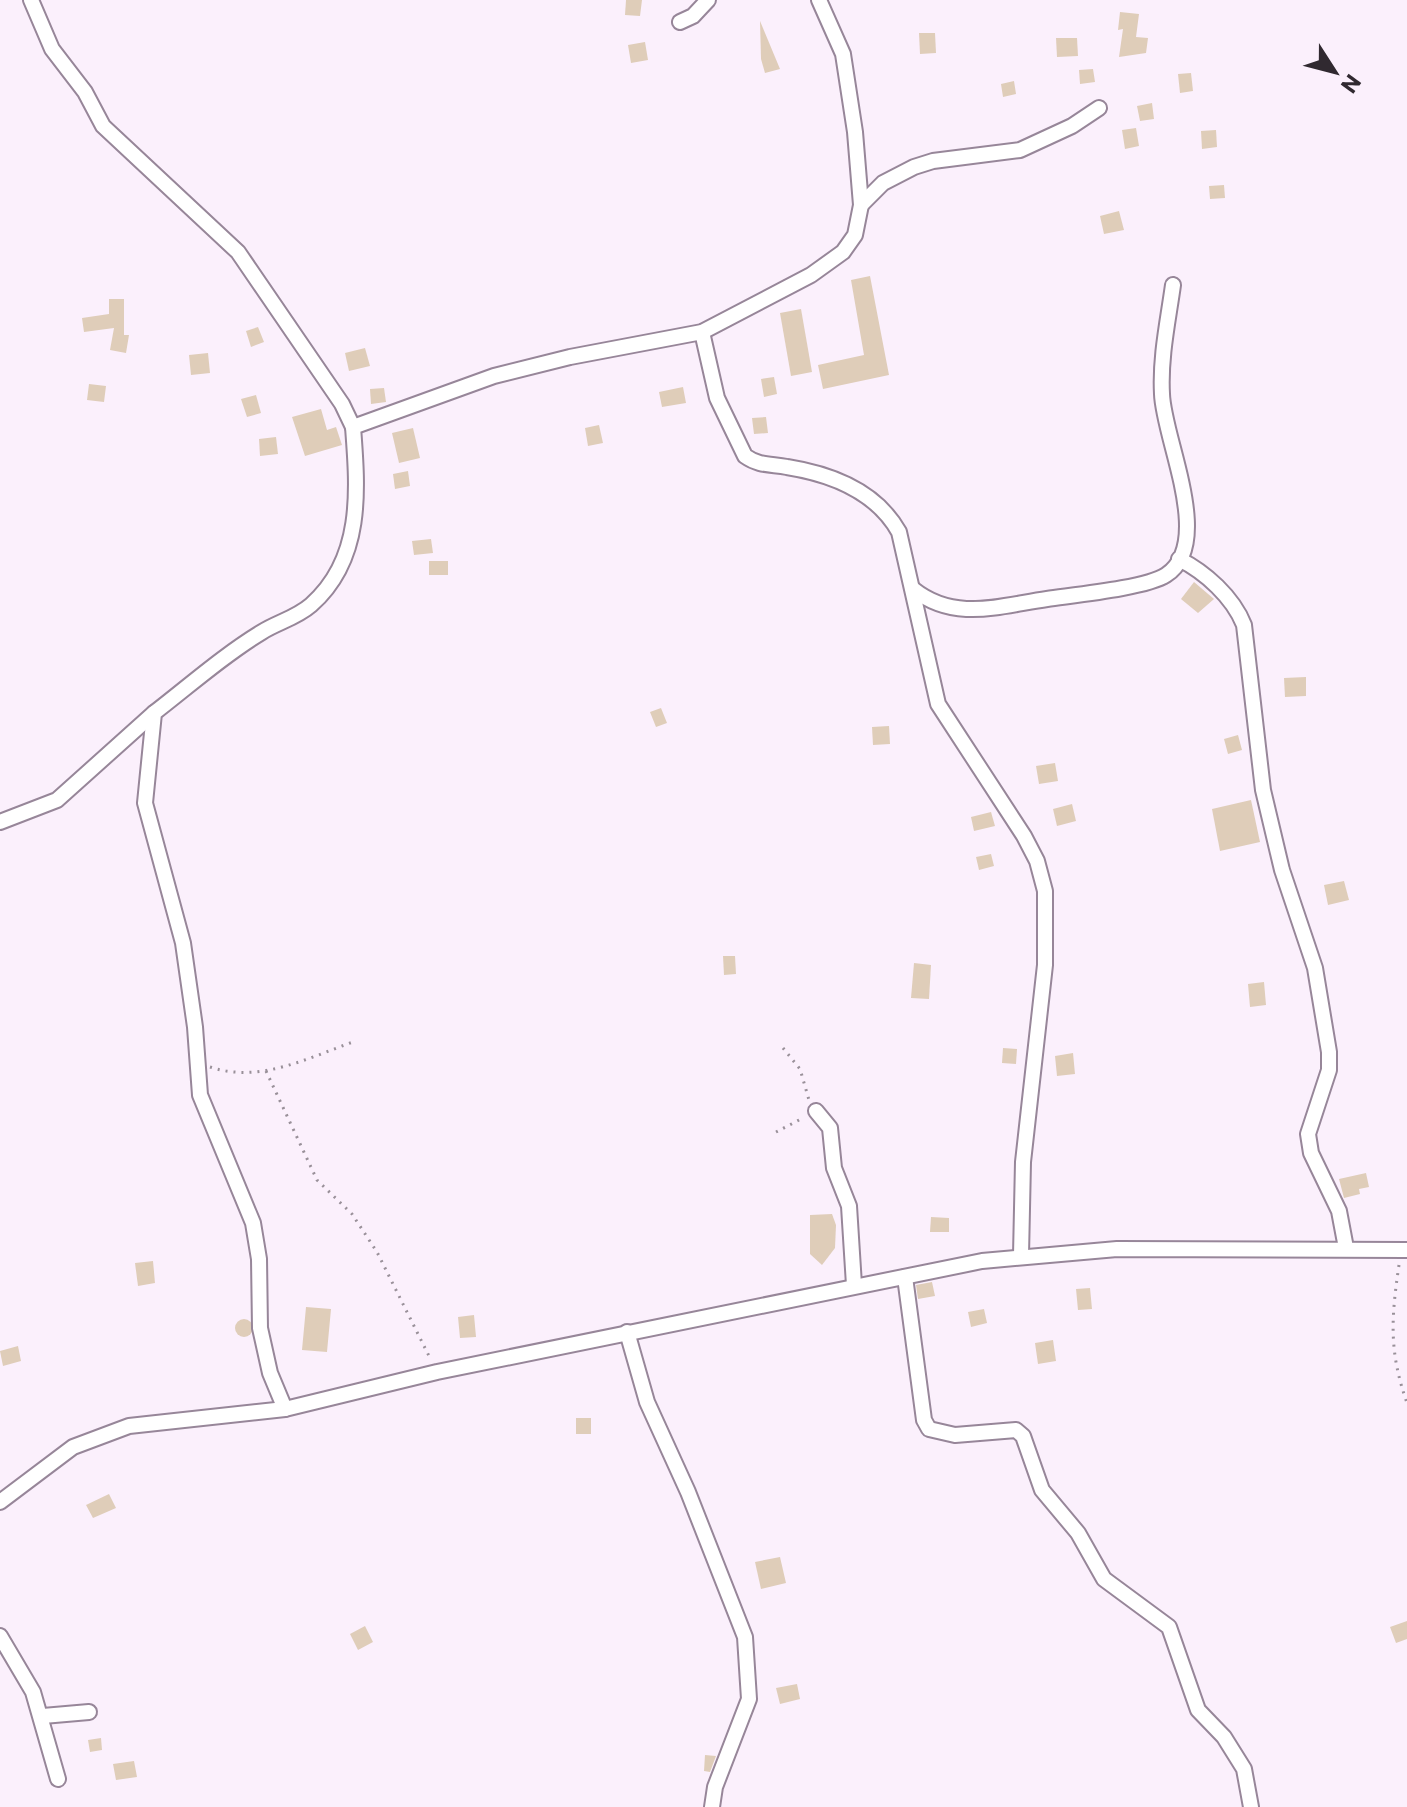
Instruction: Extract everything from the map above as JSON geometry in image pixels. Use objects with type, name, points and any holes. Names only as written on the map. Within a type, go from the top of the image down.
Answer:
[{"type":"street","points":[[0,822],[57,800],[154,713],[264,631],[311,605],[340,572],[350,548],[355,521],[353,427],[342,404],[238,252],[103,126],[85,92],[52,49],[31,0]]},
{"type":"street","points":[[680,22],[693,16],[708,0]]},
{"type":"street","points":[[353,427],[494,376],[570,357],[702,332],[811,275],[843,252],[855,235],[861,205],[859,174],[843,54],[819,0]]},
{"type":"street","points":[[861,205],[883,183],[933,161],[1020,150],[1072,126],[1099,108]]},
{"type":"street","points":[[859,174],[866,180],[883,183]]},
{"type":"street","points":[[913,589],[947,609],[985,608],[1069,597],[1145,582],[1167,574],[1179,559],[1185,541],[1184,485],[1169,438],[1162,398],[1161,365],[1173,285]]},
{"type":"street","points":[[702,332],[717,398],[745,456],[767,466],[805,470],[868,495],[889,515],[899,532],[938,704],[1037,861],[1045,891],[1045,965],[1023,1162],[1021,1255]]},
{"type":"street","points":[[1179,559],[1194,566],[1233,604],[1244,625],[1266,803],[1282,870],[1315,968],[1329,1052],[1329,1070],[1308,1134],[1311,1153],[1339,1211],[1346,1248]]},
{"type":"street","points":[[154,713],[145,803],[183,943],[199,1063],[200,1095],[253,1223],[259,1259],[260,1328],[270,1373],[285,1409]]},
{"type":"street","points":[[816,1111],[830,1128],[834,1168],[849,1206],[854,1285]]},
{"type":"street","points":[[0,1502],[73,1447],[129,1426],[285,1409],[437,1372],[627,1332],[854,1285],[1021,1255],[1202,1247],[1404,1250]]},
{"type":"street","points":[[905,1277],[924,1420],[929,1429],[955,1435],[1016,1430],[1023,1436],[1042,1490],[1078,1533],[1104,1579],[1169,1627],[1198,1710],[1224,1737],[1244,1769],[1251,1807]]},
{"type":"street","points":[[627,1332],[647,1402],[694,1506],[745,1637],[749,1699],[715,1787],[712,1807]]},
{"type":"street","points":[[0,1636],[33,1692],[43,1716],[58,1779]]},
{"type":"street","points":[[43,1716],[89,1712]]},
{"type":"path","points":[[199,1063],[220,1070],[266,1071],[356,1041]]},
{"type":"path","points":[[776,1132],[816,1111],[805,1094],[800,1069],[783,1048]]},
{"type":"path","points":[[266,1071],[317,1180],[352,1214],[377,1252],[437,1372]]},
{"type":"path","points":[[1404,1250],[1390,1336],[1395,1370],[1407,1403]]},
{"type":"building","points":[[626,0],[642,0],[640,16],[625,15]]},
{"type":"building","points":[[1120,12],[1139,14],[1136,37],[1148,38],[1146,53],[1119,57],[1123,29],[1118,30]]},
{"type":"building","points":[[760,21],[780,69],[765,73],[761,59]]},
{"type":"building","points":[[919,33],[935,33],[936,53],[920,54]]},
{"type":"building","points":[[1056,38],[1077,38],[1078,56],[1057,57]]},
{"type":"building","points":[[645,42],[648,60],[631,63],[628,45]]},
{"type":"building","points":[[1093,69],[1095,82],[1080,84],[1079,70]]},
{"type":"building","points":[[1191,73],[1193,91],[1180,93],[1178,74]]},
{"type":"building","points":[[1014,81],[1016,94],[1003,97],[1001,84]]},
{"type":"building","points":[[1152,103],[1154,119],[1140,121],[1137,106]]},
{"type":"building","points":[[1136,128],[1139,146],[1125,149],[1122,130]]},
{"type":"building","points":[[1216,130],[1217,147],[1202,149],[1201,131]]},
{"type":"building","points":[[1224,185],[1225,198],[1210,199],[1209,186]]},
{"type":"building","points":[[1119,211],[1124,230],[1104,234],[1100,216]]},
{"type":"building","points":[[870,276],[889,375],[823,389],[818,365],[864,355],[851,280]]},
{"type":"building","points":[[109,299],[124,299],[124,335],[129,335],[126,353],[110,350],[114,328],[84,332],[82,318],[109,314]]},
{"type":"building","points":[[801,309],[812,372],[791,376],[780,313]]},
{"type":"building","points":[[258,327],[264,342],[251,347],[246,331]]},
{"type":"building","points":[[365,348],[370,366],[349,371],[345,353]]},
{"type":"building","points":[[208,353],[210,373],[191,375],[189,355]]},
{"type":"building","points":[[774,377],[777,394],[764,397],[761,379]]},
{"type":"building","points":[[89,384],[106,386],[104,402],[87,400]]},
{"type":"building","points":[[683,387],[686,403],[662,407],[659,392]]},
{"type":"building","points":[[384,388],[386,402],[371,404],[370,389]]},
{"type":"building","points":[[256,395],[261,413],[247,417],[241,399]]},
{"type":"building","points":[[321,409],[327,430],[336,427],[342,445],[305,456],[292,417]]},
{"type":"building","points":[[766,417],[768,433],[754,434],[752,418]]},
{"type":"building","points":[[599,425],[603,443],[588,446],[585,428]]},
{"type":"building","points":[[413,428],[420,458],[399,463],[392,433]]},
{"type":"building","points":[[276,437],[278,454],[260,456],[259,439]]},
{"type":"building","points":[[408,471],[410,486],[395,489],[393,474]]},
{"type":"building","points":[[431,539],[433,553],[414,555],[412,541]]},
{"type":"building","points":[[429,561],[448,561],[448,575],[429,575]]},
{"type":"building","points":[[1194,582],[1214,599],[1198,613],[1181,599]]},
{"type":"building","points":[[1306,677],[1306,696],[1285,697],[1284,678]]},
{"type":"building","points":[[661,708],[667,723],[656,727],[650,712]]},
{"type":"building","points":[[889,726],[890,744],[873,745],[872,727]]},
{"type":"building","points":[[1238,735],[1242,750],[1228,754],[1224,739]]},
{"type":"building","points":[[1055,763],[1058,781],[1039,784],[1036,766]]},
{"type":"building","points":[[1251,800],[1260,842],[1220,851],[1212,809]]},
{"type":"building","points":[[1072,804],[1076,821],[1057,826],[1053,809]]},
{"type":"building","points":[[991,812],[995,826],[974,831],[971,817]]},
{"type":"building","points":[[991,854],[994,866],[979,870],[976,857]]},
{"type":"building","points":[[1344,881],[1349,900],[1328,905],[1324,885]]},
{"type":"building","points":[[723,956],[735,956],[736,974],[724,975]]},
{"type":"building","points":[[914,963],[931,965],[929,999],[911,998]]},
{"type":"building","points":[[1264,982],[1266,1005],[1250,1007],[1248,984]]},
{"type":"building","points":[[1003,1048],[1017,1049],[1016,1064],[1002,1063]]},
{"type":"building","points":[[1073,1053],[1075,1074],[1057,1076],[1055,1056]]},
{"type":"building","points":[[1366,1173],[1369,1187],[1359,1189],[1360,1194],[1344,1198],[1339,1179]]},
{"type":"building","points":[[832,1214],[836,1225],[835,1248],[822,1265],[810,1254],[810,1215]]},
{"type":"building","points":[[931,1217],[949,1218],[949,1232],[930,1232]]},
{"type":"building","points":[[153,1261],[155,1283],[138,1286],[135,1263]]},
{"type":"building","points":[[932,1282],[935,1296],[918,1299],[916,1285]]},
{"type":"building","points":[[1090,1288],[1092,1309],[1078,1310],[1076,1289]]},
{"type":"building","points":[[306,1307],[331,1309],[327,1352],[302,1350]]},
{"type":"building","points":[[984,1309],[987,1323],[971,1327],[968,1312]]},
{"type":"building","points":[[474,1315],[476,1337],[460,1338],[458,1317]]},
{"type":"building","points":[[244,1319],[253,1328],[244,1337],[235,1328]]},
{"type":"building","points":[[1053,1340],[1056,1361],[1038,1364],[1035,1343]]},
{"type":"building","points":[[18,1346],[21,1361],[3,1366],[0,1351]]},
{"type":"building","points":[[576,1418],[591,1418],[591,1434],[576,1434]]},
{"type":"building","points":[[109,1494],[116,1508],[93,1518],[86,1505]]},
{"type":"building","points":[[780,1557],[786,1583],[761,1589],[755,1562]]},
{"type":"building","points":[[1407,1621],[1407,1639],[1396,1643],[1390,1627]]},
{"type":"building","points":[[365,1626],[373,1642],[358,1650],[350,1634]]},
{"type":"building","points":[[797,1684],[800,1699],[780,1704],[776,1688]]},
{"type":"building","points":[[101,1738],[102,1750],[90,1752],[88,1740]]},
{"type":"building","points":[[705,1755],[716,1756],[710,1772],[704,1771]]},
{"type":"building","points":[[134,1761],[137,1777],[116,1780],[113,1764]]}]
